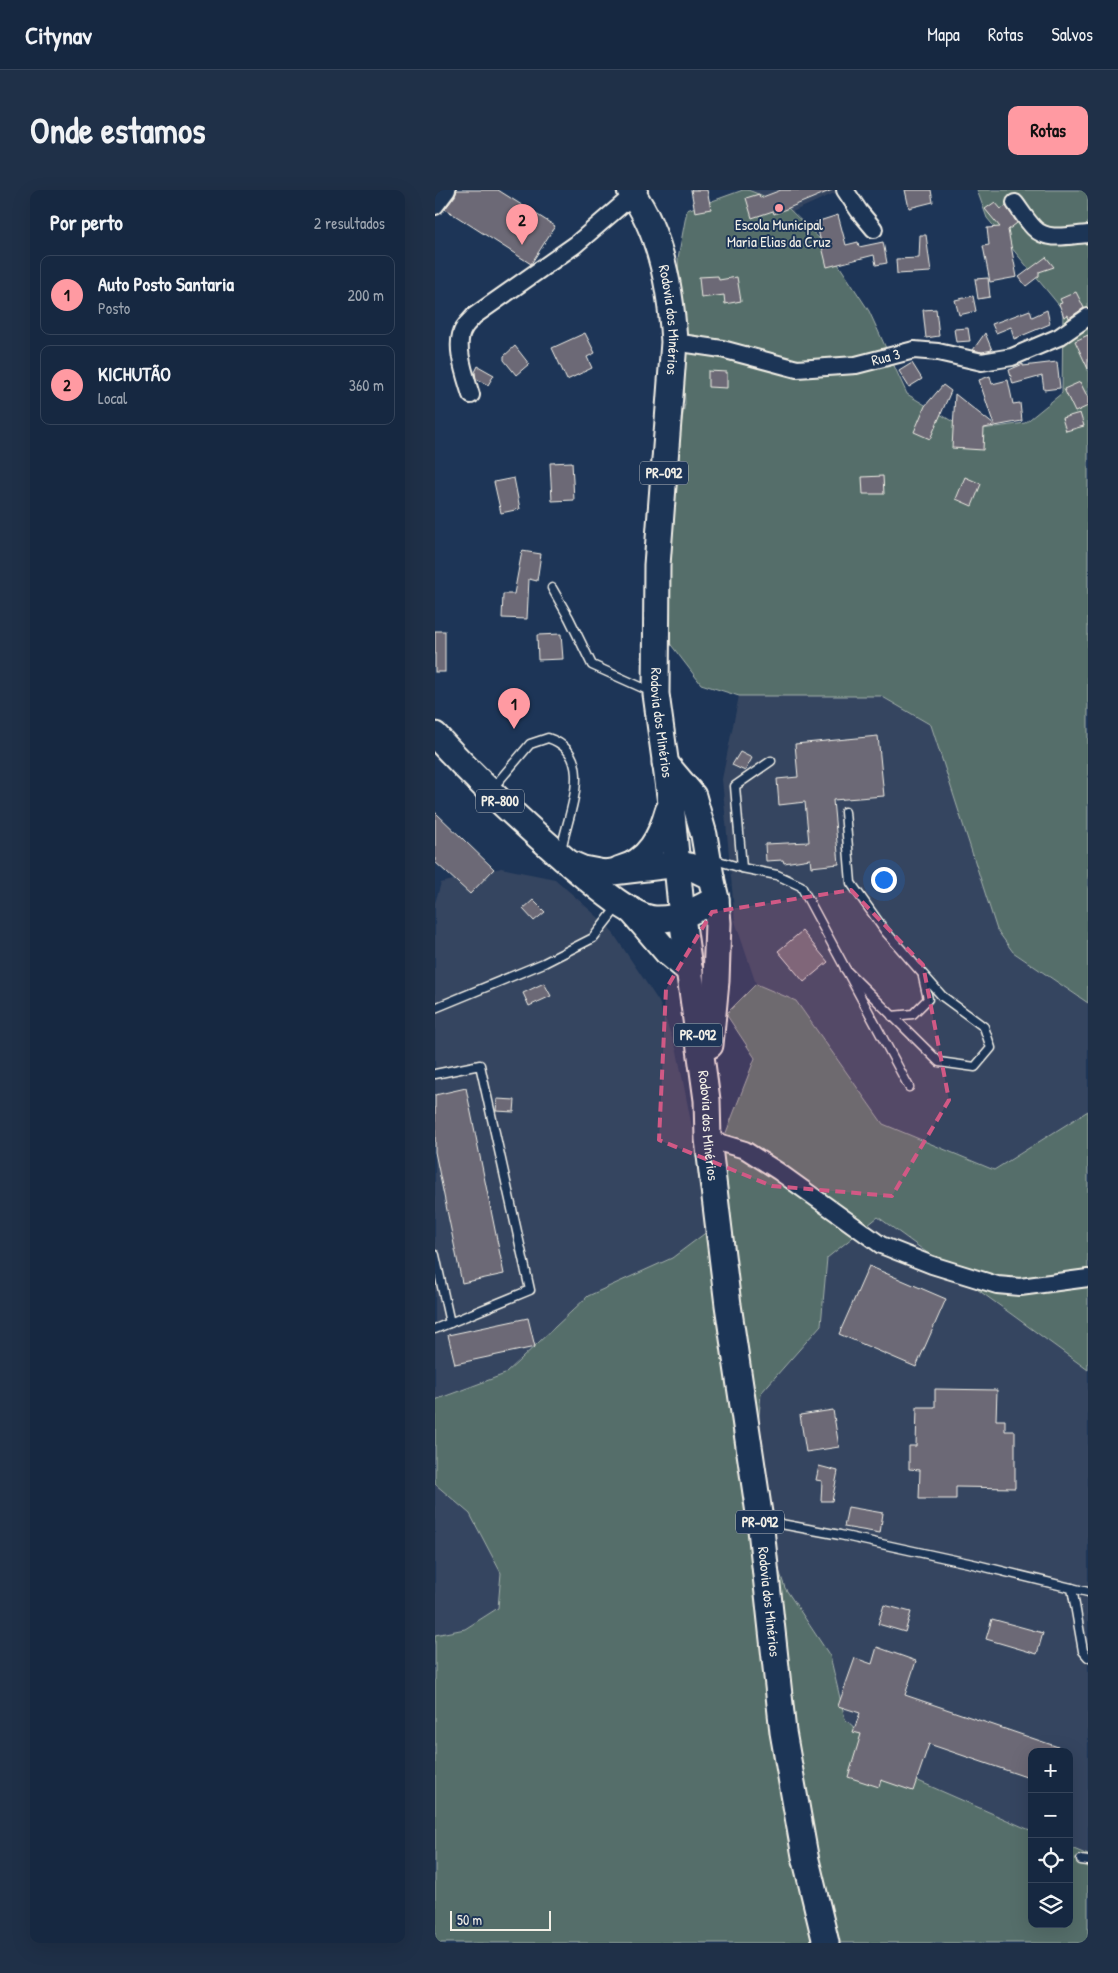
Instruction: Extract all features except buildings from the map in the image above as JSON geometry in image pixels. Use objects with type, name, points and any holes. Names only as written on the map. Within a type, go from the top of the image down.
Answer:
[{"type":"main road","name":"Rodovia dos Minérios","points":[[634,191],[655,236],[666,280],[673,322],[674,342],[657,565],[656,694],[671,803],[682,916],[707,1100],[708,1139],[728,1305],[760,1520],[783,1732],[805,1856],[826,1943]]},
{"type":"main road","name":"PR-800","points":[[435,735],[467,770],[529,829],[602,891],[626,906],[654,919],[682,916]]},
{"type":"main road","points":[[665,763],[693,796],[704,835],[718,923],[716,982],[711,1025],[707,1100]]},
{"type":"main road","points":[[604,874],[635,864],[644,856],[662,831],[671,803]]},
{"type":"main road","name":"PR-800","points":[[565,859],[583,869],[604,874],[676,865]]},
{"type":"main road","points":[[676,865],[689,866],[711,878]]},
{"type":"main road","points":[[682,916],[711,878]]},
{"type":"main road","points":[[626,906],[667,952],[690,971]]},
{"type":"street","points":[[435,206],[447,190]]},
{"type":"street","points":[[845,190],[859,212],[874,229]]},
{"type":"street","points":[[471,395],[460,352],[462,330],[474,316],[499,297],[575,245],[634,191]]},
{"type":"street","points":[[1015,202],[1035,229],[1043,234],[1052,237],[1088,234]]},
{"type":"street","name":"Rua 3","points":[[674,342],[722,348],[797,369],[856,365],[914,350],[937,352],[982,362],[1012,356],[1051,340],[1088,317]]},
{"type":"street","points":[[708,1139],[745,1150],[778,1170],[881,1245],[932,1265],[997,1286],[1019,1287],[1088,1278]]},
{"type":"lane","points":[[552,588],[569,618],[591,665],[656,694]]},
{"type":"lane","points":[[490,792],[530,744],[548,738],[564,746],[575,765],[576,786],[565,859]]},
{"type":"lane","points":[[742,868],[735,786],[771,761]]},
{"type":"lane","points":[[845,812],[851,883],[885,932],[942,996],[984,1027],[991,1048],[975,1067],[939,1062],[845,969]]},
{"type":"lane","points":[[711,878],[742,868],[777,875],[801,886],[909,1087]]},
{"type":"lane","points":[[435,1008],[545,963],[593,938],[626,906]]},
{"type":"lane","points":[[892,1016],[913,1014],[928,999],[922,974]]},
{"type":"lane","points":[[435,1074],[480,1065],[530,1290],[435,1328]]},
{"type":"lane","points":[[435,1255],[450,1322]]},
{"type":"lane","points":[[760,1520],[850,1537],[1088,1592]]},
{"type":"lane","points":[[1072,1588],[1083,1651],[1088,1657]]},
{"type":"highlighted area","points":[[851,890],[923,965],[949,1100],[892,1196],[772,1186],[659,1140],[666,989],[712,912]]},
{"type":"shaded area","name":"Escola Municipal Maria Elias da Cruz","points":[[751,190],[838,190],[839,191],[763,225]]},
{"type":"shaded area","points":[[739,696],[881,696],[931,725],[997,930],[1013,952],[1088,1003],[1088,1111],[994,1170],[883,1124],[796,1001],[756,984],[735,921],[722,779]]},
{"type":"shaded area","points":[[501,868],[555,879],[609,927],[659,1002],[677,1051],[712,1228],[672,1258],[588,1296],[505,1374],[435,1400],[435,903],[441,883]]},
{"type":"shaded area","points":[[878,1217],[1088,1370],[1088,1855],[1073,1849],[1073,1748],[1028,1748],[1028,1829],[907,1776],[845,1719],[830,1656],[785,1588],[771,1546],[757,1437],[761,1393],[821,1325],[827,1258]]},
{"type":"shaded area","points":[[435,1484],[470,1514],[501,1573],[498,1608],[465,1629],[435,1635]]},
{"type":"green space","points":[[743,190],[748,190],[784,204],[825,244],[869,311],[907,394],[968,431],[1025,423],[1062,393],[1063,310],[987,218],[977,190],[1088,190],[1088,1003],[1013,952],[997,930],[931,725],[881,696],[739,696],[701,684],[662,633],[675,459],[685,403],[678,258],[687,210]]},
{"type":"green space","points":[[756,984],[796,1001],[883,1124],[994,1170],[1088,1111],[1088,1370],[878,1217],[827,1258],[821,1325],[761,1393],[757,1437],[771,1546],[785,1588],[830,1656],[845,1719],[907,1776],[1028,1829],[1028,1928],[1073,1928],[1073,1849],[1088,1855],[1088,1943],[435,1943],[435,1635],[465,1629],[498,1608],[501,1573],[470,1514],[435,1484],[435,1400],[505,1374],[588,1296],[672,1258],[712,1228],[722,1143],[755,1058],[726,1014]]},
{"type":"place","name":"Escola Municipal Maria Elias da Cruz","points":[[779,208]]},
{"type":"place","name":"KICHUTÃO","points":[[522,245]]},
{"type":"place","name":"Auto Posto Santaria","points":[[514,729]]}]
